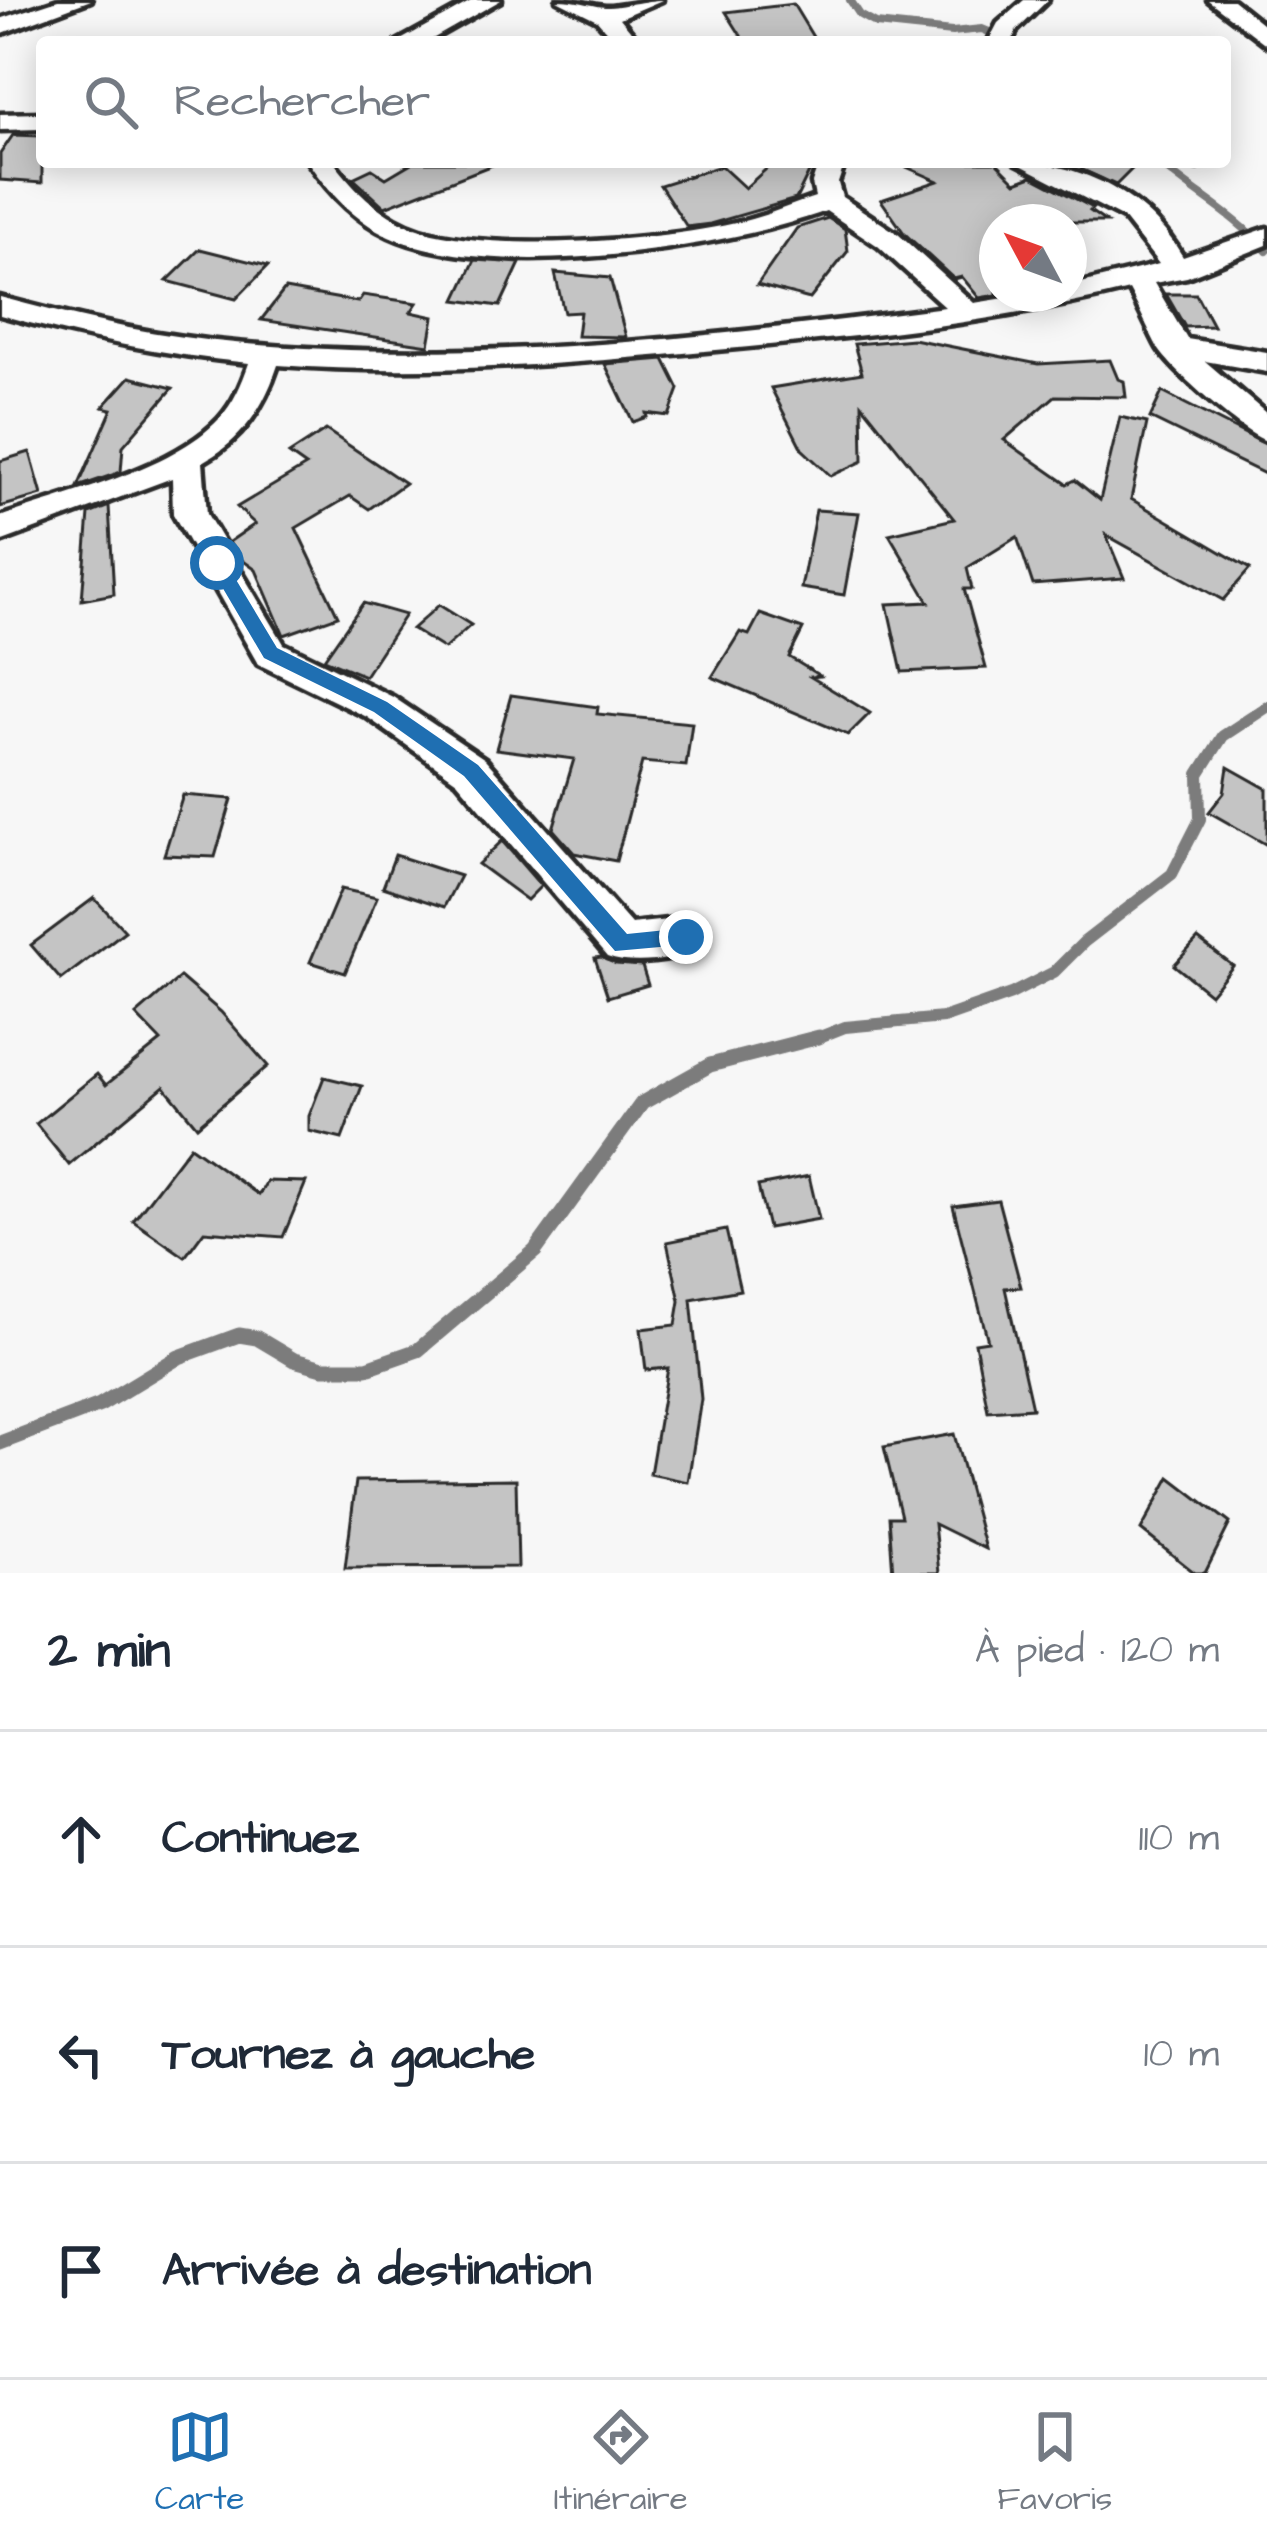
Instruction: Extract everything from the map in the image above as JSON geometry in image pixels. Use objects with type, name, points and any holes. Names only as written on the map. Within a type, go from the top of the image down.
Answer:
[{"type":"street","points":[[0,27],[80,0]]},
{"type":"street","points":[[421,36],[490,0]]},
{"type":"street","points":[[568,0],[605,15],[623,36]]},
{"type":"street","points":[[605,15],[651,0]]},
{"type":"street","points":[[1002,36],[1037,0]]},
{"type":"street","points":[[1220,0],[1267,38]]},
{"type":"street","points":[[0,122],[36,121]]},
{"type":"street","points":[[326,168],[366,212],[409,235],[452,245],[670,240],[743,230],[829,201]]},
{"type":"street","points":[[830,168],[825,183],[829,201],[889,240],[970,315]]},
{"type":"street","points":[[1041,168],[1141,214],[1159,234],[1177,271]]},
{"type":"street","points":[[0,306],[121,337],[267,353],[429,358],[518,355],[970,315],[1139,281],[1260,239]]},
{"type":"street","points":[[1139,281],[1172,346],[1210,387],[1267,430]]},
{"type":"street","points":[[1172,346],[1267,362]]},
{"type":"street","points":[[0,530],[188,457],[223,435],[252,399],[267,353]]},
{"type":"street","points":[[188,457],[190,514],[271,653],[380,707],[471,770],[622,944],[686,937]]},
{"type":"building","points":[[793,4],[812,36],[741,36],[726,12]]},
{"type":"building","points":[[13,135],[36,136],[36,168],[42,168],[42,183],[0,180],[0,154]]},
{"type":"building","points":[[403,168],[485,168],[385,207],[353,178],[372,169],[386,178]]},
{"type":"building","points":[[723,168],[745,188],[767,168],[811,168],[796,199],[687,227],[660,185]]},
{"type":"building","points":[[909,168],[1002,168],[1016,182],[1032,176],[1085,204],[979,204],[979,298],[962,277],[954,279],[904,233],[881,200],[938,181]]},
{"type":"building","points":[[1082,168],[1133,168],[1116,185]]},
{"type":"building","points":[[1087,205],[1093,208],[1090,211],[1106,222],[1087,222]]},
{"type":"building","points":[[828,218],[845,229],[848,251],[810,299],[757,285],[797,228]]},
{"type":"building","points":[[200,249],[268,266],[236,299],[167,281]]},
{"type":"building","points":[[475,260],[520,263],[500,306],[456,300]]},
{"type":"building","points":[[555,273],[610,278],[626,337],[577,336],[580,312],[564,313]]},
{"type":"building","points":[[285,289],[358,302],[363,295],[417,303],[411,312],[434,317],[429,345],[261,320]]},
{"type":"building","points":[[1166,294],[1196,294],[1213,326],[1185,327]]},
{"type":"building","points":[[913,339],[1038,364],[1110,360],[1118,379],[1124,381],[1126,397],[1055,396],[1004,440],[1067,484],[1075,480],[1100,500],[1120,417],[1147,423],[1131,499],[1250,569],[1223,600],[1106,535],[1124,578],[1033,585],[1017,537],[967,568],[972,589],[964,589],[986,668],[902,672],[887,604],[929,602],[889,534],[954,519],[862,404],[863,461],[831,476],[802,449],[771,388],[862,373],[854,344]]},
{"type":"building","points":[[664,359],[679,389],[669,416],[646,413],[647,417],[633,422],[605,364]]},
{"type":"building","points":[[130,377],[173,388],[123,446],[121,472],[78,487],[112,409],[103,407]]},
{"type":"building","points":[[1162,392],[1267,445],[1267,475],[1150,418]]},
{"type":"building","points":[[326,430],[405,483],[369,509],[350,496],[296,528],[338,616],[284,635],[256,570],[238,557],[229,542],[255,524],[237,507],[306,466],[289,454]]},
{"type":"building","points":[[30,452],[42,495],[0,507],[0,461]]},
{"type":"building","points":[[109,506],[114,594],[82,600],[89,514]]},
{"type":"building","points":[[816,510],[859,513],[844,595],[801,588]]},
{"type":"building","points":[[363,603],[405,615],[365,676],[324,659]]},
{"type":"building","points":[[439,605],[471,625],[444,649],[412,629]]},
{"type":"building","points":[[760,614],[803,629],[789,657],[820,676],[811,677],[870,713],[848,735],[712,677],[740,632],[749,635]]},
{"type":"building","points":[[511,695],[598,707],[597,714],[692,723],[686,766],[642,762],[616,861],[574,853],[553,829],[574,759],[496,749]]},
{"type":"building","points":[[1228,767],[1267,789],[1267,845],[1209,812],[1224,793]]},
{"type":"building","points":[[183,795],[232,799],[215,857],[164,855]]},
{"type":"building","points":[[502,841],[541,886],[527,900],[478,864]]},
{"type":"building","points":[[395,855],[460,876],[444,907],[383,887]]},
{"type":"building","points":[[341,889],[377,897],[345,973],[310,962]]},
{"type":"building","points":[[94,898],[125,931],[61,980],[31,945]]},
{"type":"building","points":[[1198,939],[1233,966],[1210,994],[1174,965]]},
{"type":"building","points":[[595,958],[616,964],[642,966],[648,985],[608,997]]},
{"type":"building","points":[[180,977],[221,1012],[268,1066],[197,1126],[164,1086],[69,1165],[36,1124],[97,1074],[106,1085],[161,1041],[136,1015]]},
{"type":"building","points":[[324,1077],[362,1086],[342,1139],[309,1131],[309,1116]]},
{"type":"building","points":[[190,1146],[259,1195],[267,1181],[306,1182],[283,1237],[204,1231],[185,1257],[133,1221]]},
{"type":"building","points":[[809,1176],[819,1219],[768,1228],[758,1186]]},
{"type":"building","points":[[998,1200],[1021,1287],[1005,1288],[1032,1408],[988,1411],[975,1343],[988,1341],[953,1206]]},
{"type":"building","points":[[726,1230],[740,1290],[691,1299],[701,1399],[688,1482],[650,1474],[668,1368],[646,1370],[641,1329],[676,1325],[680,1301],[667,1242]]},
{"type":"building","points":[[954,1434],[985,1549],[934,1524],[939,1573],[893,1573],[889,1517],[901,1517],[884,1447]]},
{"type":"building","points":[[1170,1477],[1230,1523],[1205,1573],[1195,1573],[1141,1530]]},
{"type":"building","points":[[516,1479],[518,1567],[345,1568],[356,1481]]},
{"type":"waterway","points":[[850,0],[860,15],[876,24],[952,32],[982,29],[999,36]]},
{"type":"waterway","points":[[1165,168],[1267,251]]},
{"type":"waterway","points":[[812,1040],[845,1027],[943,1018],[1011,994],[1054,972],[1084,942],[1172,874],[1200,819],[1199,774],[1223,736],[1267,707]]},
{"type":"waterway","points":[[0,1443],[100,1405],[179,1357],[239,1335],[257,1338],[294,1360],[323,1368],[367,1368],[418,1350],[535,1251],[642,1103],[710,1065],[819,1037]]},
{"type":"route","points":[[217,563],[271,653],[380,707],[471,770],[622,944],[686,937]]}]
